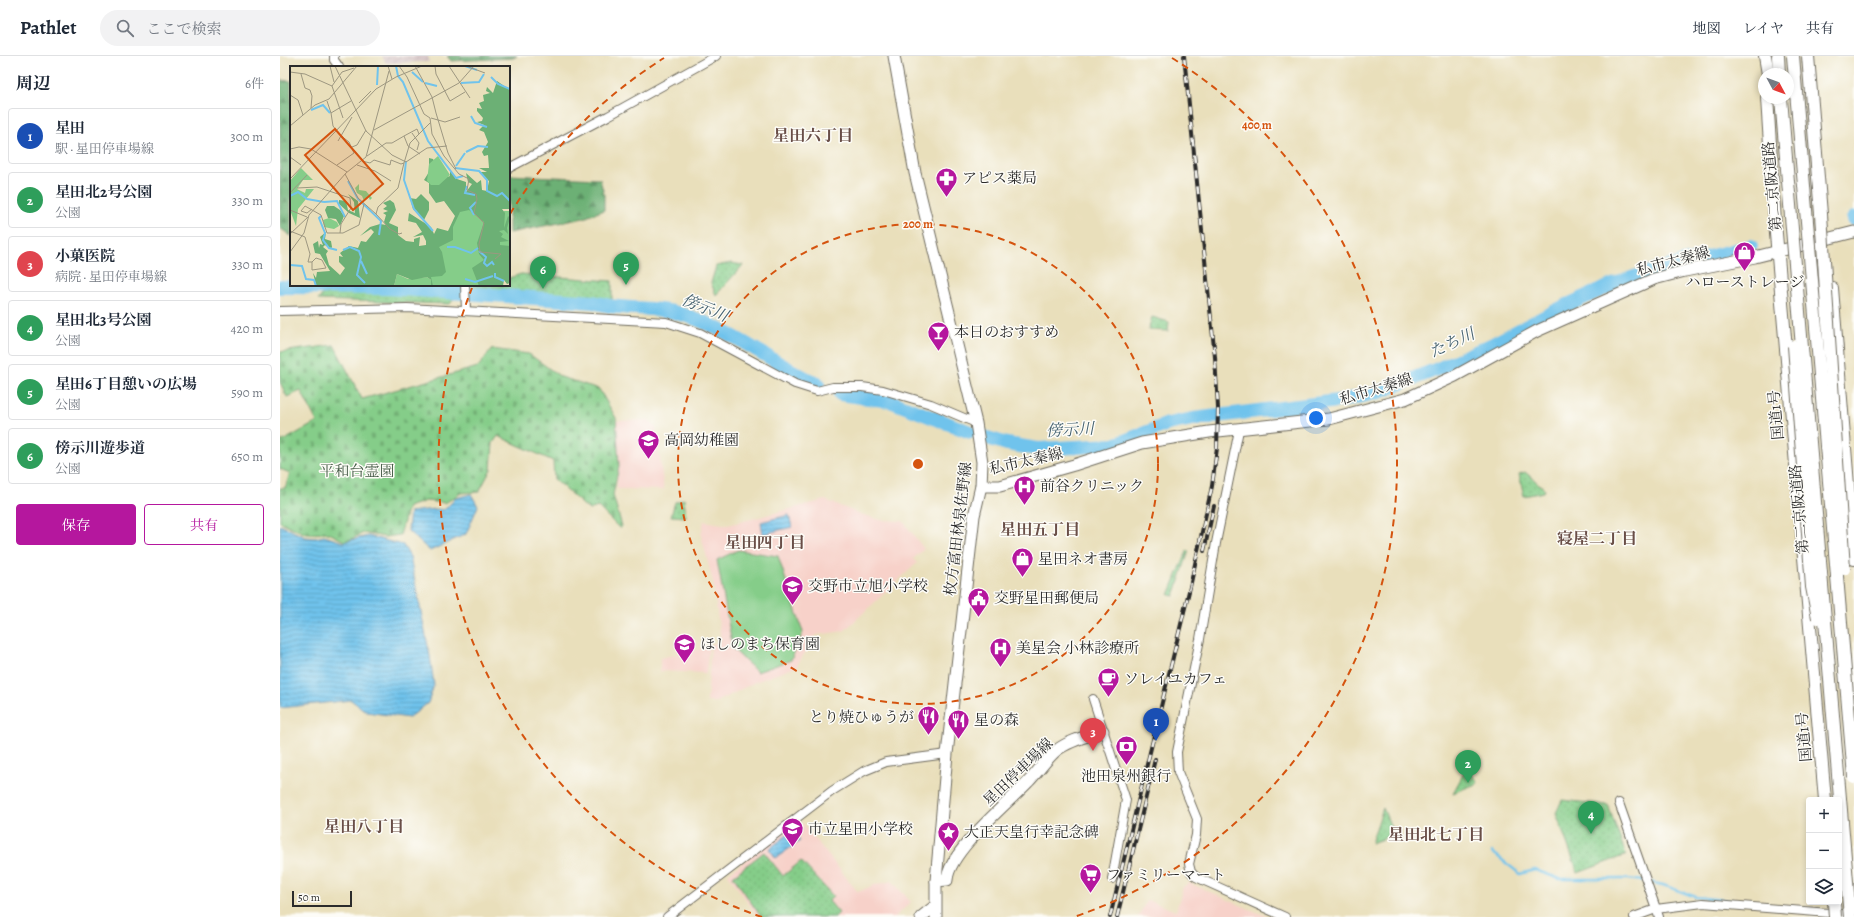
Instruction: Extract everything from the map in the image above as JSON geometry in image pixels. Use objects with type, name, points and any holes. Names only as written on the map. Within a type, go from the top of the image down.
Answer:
[{"type":"highway","points":[[1765,56],[1766,68]]},
{"type":"highway","points":[[1778,56],[1779,68]]},
{"type":"highway","name":"第二京阪道路","points":[[1793,56],[1854,778]]},
{"type":"highway","points":[[1808,56],[1821,214],[1844,563],[1845,677]]},
{"type":"highway","points":[[1811,56],[1828,238],[1854,559]]},
{"type":"highway","name":"第二京阪道路","points":[[1774,104],[1830,681],[1850,917]]},
{"type":"highway","name":"国道1号","points":[[1774,104],[1778,250],[1825,797]]},
{"type":"highway","points":[[1834,905],[1835,917]]},
{"type":"main road","name":"枚方富田林泉佐野線","points":[[894,56],[915,173],[976,423],[982,462],[980,486],[974,516],[947,754],[936,881],[936,912]]},
{"type":"main road","name":"私市太秦線","points":[[980,486],[1007,484],[1074,465],[1142,442],[1209,432],[1240,430],[1329,419],[1405,399],[1455,376],[1537,331],[1654,279],[1854,232]]},
{"type":"main road","name":"星田停車場線","points":[[936,881],[947,880],[948,872],[953,862],[976,832],[1004,806],[1058,750],[1081,738],[1103,731]]},
{"type":"main road","points":[[921,917],[936,912]]},
{"type":"street","points":[[334,56],[334,60],[339,66]]},
{"type":"street","points":[[510,167],[608,116],[716,56]]},
{"type":"street","points":[[465,287],[466,311]]},
{"type":"street","points":[[280,311],[407,308],[666,322],[700,333],[795,384],[817,391],[833,387],[862,387],[883,390],[931,404],[976,423]]},
{"type":"street","points":[[1240,430],[1216,543],[1200,639],[1177,752],[1178,772],[1198,819],[1196,835],[1188,864],[1191,872],[1196,877],[1285,917]]},
{"type":"street","points":[[1093,699],[1126,800],[1112,879]]},
{"type":"street","points":[[667,917],[832,791],[864,771],[886,762],[947,754]]},
{"type":"street","points":[[1619,803],[1658,913]]},
{"type":"street","points":[[1634,917],[1703,903],[1854,915]]},
{"type":"shaded area","points":[[382,56],[428,56],[429,62],[386,63]]},
{"type":"shaded area","points":[[649,420],[656,428],[664,490],[617,489],[617,421]]},
{"type":"shaded area","name":"交野市立旭小学校","points":[[825,500],[860,514],[881,520],[903,521],[924,549],[913,559],[917,563],[844,631],[816,635],[796,667],[755,682],[717,702],[707,702],[711,645],[721,641],[713,582],[701,535],[704,521],[728,525]]},
{"type":"shaded area","name":"ほしのまち保育園","points":[[709,647],[706,673],[660,671],[660,658]]},
{"type":"shaded area","name":"市立星田小学校","points":[[796,822],[803,824],[858,892],[874,885],[892,881],[911,902],[895,917],[758,917],[728,874]]},
{"type":"shaded area","points":[[1189,883],[1268,917],[1138,917],[1147,900],[1176,911],[1183,887]]},
{"type":"green space","points":[[447,56],[517,56],[513,58],[451,61]]},
{"type":"green space","points":[[280,80],[290,81],[290,235],[280,228]]},
{"type":"green space","points":[[510,175],[600,179],[604,194],[604,210],[584,218],[510,233]]},
{"type":"green space","points":[[731,263],[743,265],[716,295],[711,283],[716,266]]},
{"type":"green space","points":[[521,274],[612,281],[612,300],[474,293],[473,286],[510,286],[510,278]]},
{"type":"green space","points":[[327,289],[455,297],[450,304],[318,300]]},
{"type":"green space","points":[[1152,317],[1169,322],[1168,331],[1148,330]]},
{"type":"green space","name":"平和台霊園","points":[[334,345],[362,399],[478,367],[492,349],[529,354],[561,377],[599,389],[616,418],[619,466],[613,495],[622,526],[620,529],[598,507],[589,510],[554,479],[553,461],[498,436],[493,443],[491,469],[479,492],[461,493],[445,503],[426,501],[408,507],[400,535],[385,537],[363,533],[346,542],[329,533],[306,534],[280,522],[280,488],[285,488],[290,473],[280,469],[280,438],[281,442],[317,422],[301,391],[287,397],[280,382],[280,352]]},
{"type":"green space","points":[[1525,472],[1545,489],[1544,492],[1524,496],[1519,474]]},
{"type":"green space","points":[[684,499],[686,517],[671,516],[675,502]]},
{"type":"green space","points":[[738,550],[778,556],[803,632],[791,660],[757,672],[733,649],[717,560]]},
{"type":"green space","points":[[1187,551],[1189,551],[1174,596],[1169,595]]},
{"type":"green space","points":[[1466,769],[1478,781],[1476,784],[1453,793]]},
{"type":"green space","points":[[1562,800],[1608,805],[1626,855],[1578,873],[1556,813]]},
{"type":"green space","points":[[1383,808],[1394,835],[1371,843]]},
{"type":"green space","points":[[764,852],[783,876],[801,861],[833,896],[829,901],[839,913],[835,917],[761,917],[733,876]]},
{"type":"water","points":[[471,494],[478,506],[466,534],[430,551],[408,531],[410,512],[435,509],[444,510],[456,498]]},
{"type":"water","points":[[789,515],[792,527],[763,534],[761,522]]},
{"type":"water","points":[[280,525],[305,537],[315,538],[324,536],[343,542],[368,536],[403,545],[410,557],[430,656],[434,685],[428,703],[409,718],[367,712],[351,700],[280,708]]},
{"type":"water","points":[[792,831],[800,841],[776,858],[769,849]]},
{"type":"waterway","name":"たち川","points":[[984,437],[1007,444],[1038,449],[1114,445],[1168,424],[1193,419],[1346,400],[1379,392],[1440,368],[1491,345],[1563,307],[1610,286],[1634,277],[1688,261],[1751,246]]},
{"type":"waterway","name":"傍示川","points":[[280,287],[387,288],[593,302],[613,306],[670,311],[696,319],[714,327],[818,384]]},
{"type":"waterway","name":"傍示川","points":[[840,394],[890,401],[970,432]]},
{"type":"waterway","points":[[1492,852],[1520,874],[1535,870],[1560,879],[1628,879],[1644,881]]},
{"type":"waterway","points":[[1649,882],[1663,885],[1696,897],[1741,902]]},
{"type":"railway","points":[[1110,917],[1190,587],[1212,486],[1217,448],[1218,408],[1215,357],[1184,56]]},
{"type":"railway","points":[[1204,551],[1214,506]]},
{"type":"railway","points":[[1117,917],[1155,759]]},
{"type":"place","name":"アピス薬局","points":[[947,198]]},
{"type":"place","name":"ハローストレージ","points":[[1745,272]]},
{"type":"place","name":"星田6丁目憩いの広場","points":[[626,285]]},
{"type":"place","name":"傍示川遊歩道","points":[[543,289]]},
{"type":"place","name":"本日のおすすめ","points":[[939,352]]},
{"type":"place","name":"高岡幼稚園","points":[[649,460]]},
{"type":"place","name":"前谷クリニック","points":[[1025,506]]},
{"type":"place","name":"星田ネオ書房","points":[[1023,578]]},
{"type":"place","name":"交野市立旭小学校","points":[[793,606]]},
{"type":"place","name":"交野星田郵便局","points":[[978,618]]},
{"type":"place","name":"ほしのまち保育園","points":[[684,664]]},
{"type":"place","name":"美星会 小林診療所","points":[[1000,668]]},
{"type":"place","name":"ソレイユカフェ","points":[[1109,698]]},
{"type":"place","name":"とり焼ひゅうが","points":[[929,736]]},
{"type":"place","name":"星の森","points":[[959,740]]},
{"type":"place","name":"星田","points":[[1156,741]]},
{"type":"place","name":"小菓医院","points":[[1093,751]]},
{"type":"place","name":"池田泉州銀行","points":[[1126,766]]},
{"type":"place","name":"星田北2号公園","points":[[1468,783]]},
{"type":"place","name":"星田北3号公園","points":[[1591,834]]},
{"type":"place","name":"市立星田小学校","points":[[792,848]]},
{"type":"place","name":"大正天皇行幸記念碑","points":[[949,852]]},
{"type":"place","name":"ファミリーマート","points":[[1091,894]]},
{"type":"district","name":"星田六丁目","points":[[813,136]]},
{"type":"district","name":"星田五丁目","points":[[1040,530]]},
{"type":"district","name":"寝屋二丁目","points":[[1597,539]]},
{"type":"district","name":"星田四丁目","points":[[765,543]]},
{"type":"district","name":"星田八丁目","points":[[364,827]]},
{"type":"district","name":"星田北七丁目","points":[[1436,835]]}]
